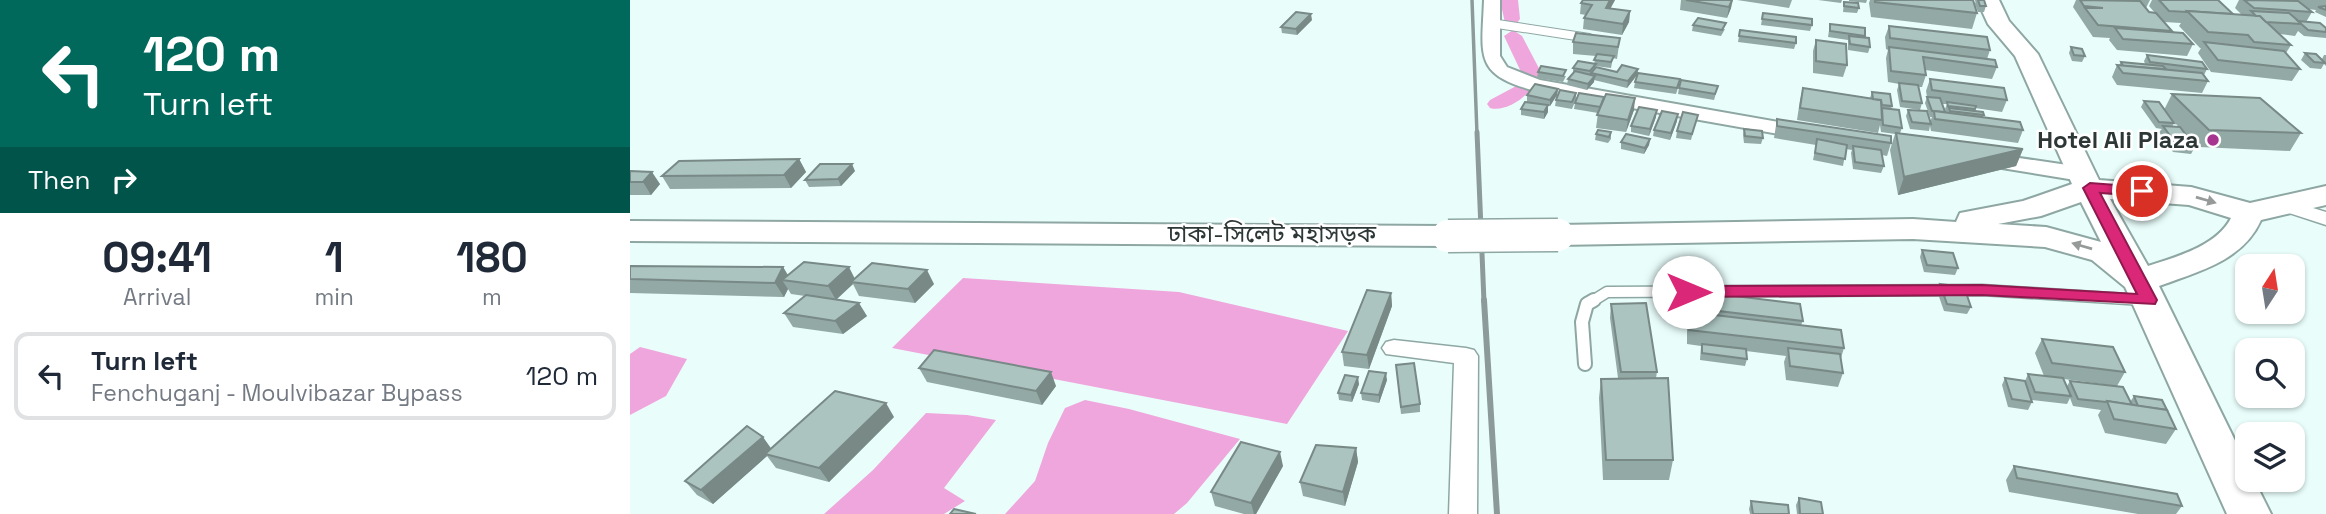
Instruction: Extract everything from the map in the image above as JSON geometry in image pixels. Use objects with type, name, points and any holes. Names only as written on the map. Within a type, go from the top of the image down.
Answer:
[{"type":"highway","points":[[1988,0],[1998,24],[2026,54],[2085,181],[2144,291],[2249,514]]},
{"type":"highway","points":[[2012,0],[2025,26],[2026,54]]},
{"type":"highway","name":"ঢাকা-সিলেট মহাসড়ক","points":[[1913,229],[2030,209],[2085,181],[2191,196],[2249,213],[2326,195]]},
{"type":"highway","points":[[2144,291],[2235,239],[2245,226],[2249,213]]},
{"type":"highway","name":"ঢাকা-সিলেট মহাসড়ক","points":[[630,231],[1448,236],[1913,229],[2046,237],[2080,245],[2104,253],[2144,291]]},
{"type":"street","points":[[1492,0],[1491,56],[1500,71],[1536,85],[1765,128],[1832,137]]},
{"type":"street","points":[[1964,156],[2085,181]]},
{"type":"street","points":[[2287,206],[2326,219]]},
{"type":"street","points":[[1394,348],[1466,356],[1463,514]]},
{"type":"lane","points":[[1491,23],[1595,39]]},
{"type":"lane","points":[[1585,364],[1582,322],[1587,304],[1607,292],[2144,291]]},
{"type":"shaded area","points":[[963,278],[1179,292],[1348,331],[1287,424],[892,348]]},
{"type":"shaded area","points":[[640,347],[687,359],[666,396],[630,415],[630,354]]},
{"type":"shaded area","points":[[1085,400],[1240,439],[1187,503],[1174,514],[1005,514],[1035,481],[1048,443],[1065,408]]},
{"type":"shaded area","points":[[926,413],[996,420],[944,488],[965,501],[944,514],[824,514],[873,470]]},
{"type":"building","points":[[1583,0],[1610,0],[1606,8],[1630,11],[1623,24],[1584,18],[1592,5],[1581,3]]},
{"type":"building","points":[[1686,0],[1732,0],[1729,7]]},
{"type":"building","points":[[1973,0],[1977,13],[1875,2]]},
{"type":"building","points":[[1978,0],[1984,0],[1986,6],[1980,6]]},
{"type":"building","points":[[2080,0],[2140,1],[2149,12],[2156,13],[2172,31],[2098,25],[2085,8],[2103,8],[2084,6]]},
{"type":"building","points":[[2159,0],[2218,0],[2233,14],[2169,11]]},
{"type":"building","points":[[2244,0],[2298,1],[2312,12],[2254,8]]},
{"type":"building","points":[[1844,2],[1858,3],[1859,8],[1844,6]]},
{"type":"building","points":[[2187,11],[2260,16],[2291,45],[2254,42],[2248,35],[2208,32]]},
{"type":"building","points":[[2251,11],[2289,13],[2302,24],[2266,22]]},
{"type":"building","points":[[1296,12],[1311,14],[1296,29],[1281,27]]},
{"type":"building","points":[[1763,13],[1812,19],[1812,25],[1762,19]]},
{"type":"building","points":[[1698,18],[1726,23],[1722,30],[1693,25]]},
{"type":"building","points":[[2298,21],[2320,23],[2326,28],[2326,32],[2308,30]]},
{"type":"building","points":[[1830,24],[1865,28],[1865,36],[1830,31]]},
{"type":"building","points":[[1889,26],[1987,37],[1990,50],[1890,38]]},
{"type":"building","points":[[2115,28],[2183,33],[2193,44],[2123,39]]},
{"type":"building","points":[[1740,30],[1796,37],[1796,43],[1739,36]]},
{"type":"building","points":[[1576,33],[1620,38],[1618,47],[1573,42]]},
{"type":"building","points":[[1849,36],[1869,38],[1870,47],[1850,44]]},
{"type":"building","points":[[1816,40],[1846,44],[1847,65],[1816,61]]},
{"type":"building","points":[[2204,42],[2284,51],[2300,69],[2218,60]]},
{"type":"building","points":[[1889,47],[1995,60],[1997,67],[1923,57],[1926,75],[1891,71]]},
{"type":"building","points":[[2071,47],[2082,49],[2085,56],[2074,55]]},
{"type":"building","points":[[2305,53],[2316,54],[2325,63],[2314,62]]},
{"type":"building","points":[[1597,54],[1614,56],[1611,62],[1594,60]]},
{"type":"building","points":[[2147,55],[2202,62],[2207,69],[2150,62]]},
{"type":"building","points":[[1578,61],[1596,64],[1590,71],[1573,68]]},
{"type":"building","points":[[2121,62],[2163,66],[2166,69],[2123,66]]},
{"type":"building","points":[[1622,65],[1638,69],[1628,81],[1591,73],[1596,67],[1617,72]]},
{"type":"building","points":[[2117,65],[2202,73],[2208,81],[2123,73]]},
{"type":"building","points":[[1541,66],[1566,70],[1563,76],[1538,72]]},
{"type":"building","points":[[1575,71],[1595,76],[1588,84],[1568,79]]},
{"type":"building","points":[[1638,73],[1680,79],[1677,88],[1635,82]]},
{"type":"building","points":[[1930,79],[2004,88],[2007,100],[1932,90]]},
{"type":"building","points":[[1681,80],[1718,86],[1715,94],[1679,88]]},
{"type":"building","points":[[1899,83],[1918,85],[1922,103],[1902,101]]},
{"type":"building","points":[[1535,84],[1558,89],[1550,100],[1527,95]]},
{"type":"building","points":[[1803,88],[1881,100],[1882,120],[1800,108]]},
{"type":"building","points":[[1560,90],[1576,93],[1572,102],[1556,100]]},
{"type":"building","points":[[1872,92],[1890,94],[1892,106],[1882,105],[1881,100],[1873,99]]},
{"type":"building","points":[[1579,93],[1604,97],[1600,107],[1575,103]]},
{"type":"building","points":[[1606,94],[1635,98],[1628,120],[1597,115]]},
{"type":"building","points":[[2172,94],[2260,98],[2301,133],[2209,130]]},
{"type":"building","points":[[1927,97],[1940,98],[1945,112],[1932,111]]},
{"type":"building","points":[[2144,101],[2159,102],[2174,123],[2159,122]]},
{"type":"building","points":[[1525,102],[1548,105],[1544,112],[1521,109]]},
{"type":"building","points":[[1947,102],[1976,106],[1975,109],[1948,106]]},
{"type":"building","points":[[1639,107],[1657,110],[1650,129],[1631,126]]},
{"type":"building","points":[[1882,108],[1899,110],[1902,128],[1883,125]]},
{"type":"building","points":[[1949,108],[1983,112],[1984,115],[1950,111]]},
{"type":"building","points":[[1908,110],[1927,111],[1931,124],[1912,122]]},
{"type":"building","points":[[1662,111],[1678,114],[1671,133],[1654,130]]},
{"type":"building","points":[[1934,111],[2020,122],[2023,130],[1935,119]]},
{"type":"building","points":[[1683,112],[1698,115],[1692,134],[1677,131]]},
{"type":"building","points":[[1777,119],[1891,136],[1891,143],[1777,126]]},
{"type":"building","points":[[2163,126],[2180,127],[2195,147],[2177,145]]},
{"type":"building","points":[[1744,129],[1762,131],[1763,138],[1745,136]]},
{"type":"building","points":[[1598,130],[1611,132],[1609,137],[1596,134]]},
{"type":"building","points":[[1896,133],[2023,149],[1904,177]]},
{"type":"building","points":[[1626,134],[1650,139],[1645,148],[1621,142]]},
{"type":"building","points":[[1817,139],[1847,145],[1845,159],[1815,153]]},
{"type":"building","points":[[1853,146],[1881,150],[1884,166],[1855,162]]},
{"type":"building","points":[[799,159],[784,175],[662,176],[679,161]]},
{"type":"building","points":[[820,164],[852,164],[838,179],[805,180]]},
{"type":"building","points":[[630,171],[652,172],[643,182],[630,182]]},
{"type":"building","points":[[1922,250],[1953,253],[1958,268],[1927,265]]},
{"type":"building","points":[[804,262],[849,267],[828,286],[782,280]]},
{"type":"building","points":[[872,263],[927,270],[908,289],[851,282]]},
{"type":"building","points":[[630,266],[783,267],[775,283],[630,279]]},
{"type":"building","points":[[1940,284],[1964,287],[1971,307],[1947,304]]},
{"type":"building","points":[[1367,290],[1391,293],[1367,355],[1342,352]]},
{"type":"building","points":[[1710,293],[1800,304],[1803,321],[1710,310]]},
{"type":"building","points":[[806,295],[859,303],[835,321],[784,313]]},
{"type":"building","points":[[1646,303],[1657,372],[1621,372],[1611,304]]},
{"type":"building","points":[[1689,312],[1841,330],[1844,348],[1689,330]]},
{"type":"building","points":[[2042,339],[2113,347],[2125,372],[2052,363]]},
{"type":"building","points":[[1702,344],[1746,349],[1747,359],[1702,353]]},
{"type":"building","points":[[1788,348],[1840,354],[1843,373],[1790,366]]},
{"type":"building","points":[[934,350],[1051,372],[1036,391],[919,368]]},
{"type":"building","points":[[1414,363],[1420,404],[1401,407],[1396,365]]},
{"type":"building","points":[[1369,371],[1386,373],[1379,395],[1361,393]]},
{"type":"building","points":[[2028,374],[2063,378],[2071,396],[2035,392]]},
{"type":"building","points":[[1345,375],[1358,377],[1351,395],[1338,393]]},
{"type":"building","points":[[1668,378],[1673,460],[1606,460],[1601,379]]},
{"type":"building","points":[[2005,378],[2025,381],[2032,402],[2012,399]]},
{"type":"building","points":[[2070,381],[2123,387],[2132,405],[2078,399]]},
{"type":"building","points":[[835,391],[886,403],[819,468],[765,454]]},
{"type":"building","points":[[2134,396],[2162,400],[2167,410],[2138,406]]},
{"type":"building","points":[[2107,401],[2167,410],[2176,429],[2114,419]]},
{"type":"building","points":[[747,426],[763,437],[701,490],[685,481]]},
{"type":"building","points":[[1241,442],[1280,452],[1251,503],[1211,492]]},
{"type":"building","points":[[1316,445],[1356,448],[1343,492],[1300,482]]},
{"type":"building","points":[[2014,466],[2177,494],[2182,506],[2017,478]]},
{"type":"building","points":[[1799,498],[1821,502],[1823,514],[1800,514]]},
{"type":"building","points":[[1751,501],[1788,505],[1789,514],[1753,514]]},
{"type":"building","points":[[954,509],[976,514],[950,514]]},
{"type":"waterway","points":[[1509,0],[1511,19]]},
{"type":"waterway","points":[[1513,36],[1532,74]]},
{"type":"waterway","points":[[1497,104],[1520,90]]},
{"type":"railway","points":[[1472,0],[1477,134]]},
{"type":"railway","points":[[1477,132],[1484,302]]},
{"type":"railway","points":[[1484,300],[1497,514]]},
{"type":"place","name":"Hotel Ali Plaza","points":[[2213,140]]},
{"type":"route","points":[[1688,292],[1982,290],[2149,300],[2090,188],[2142,191]]}]
